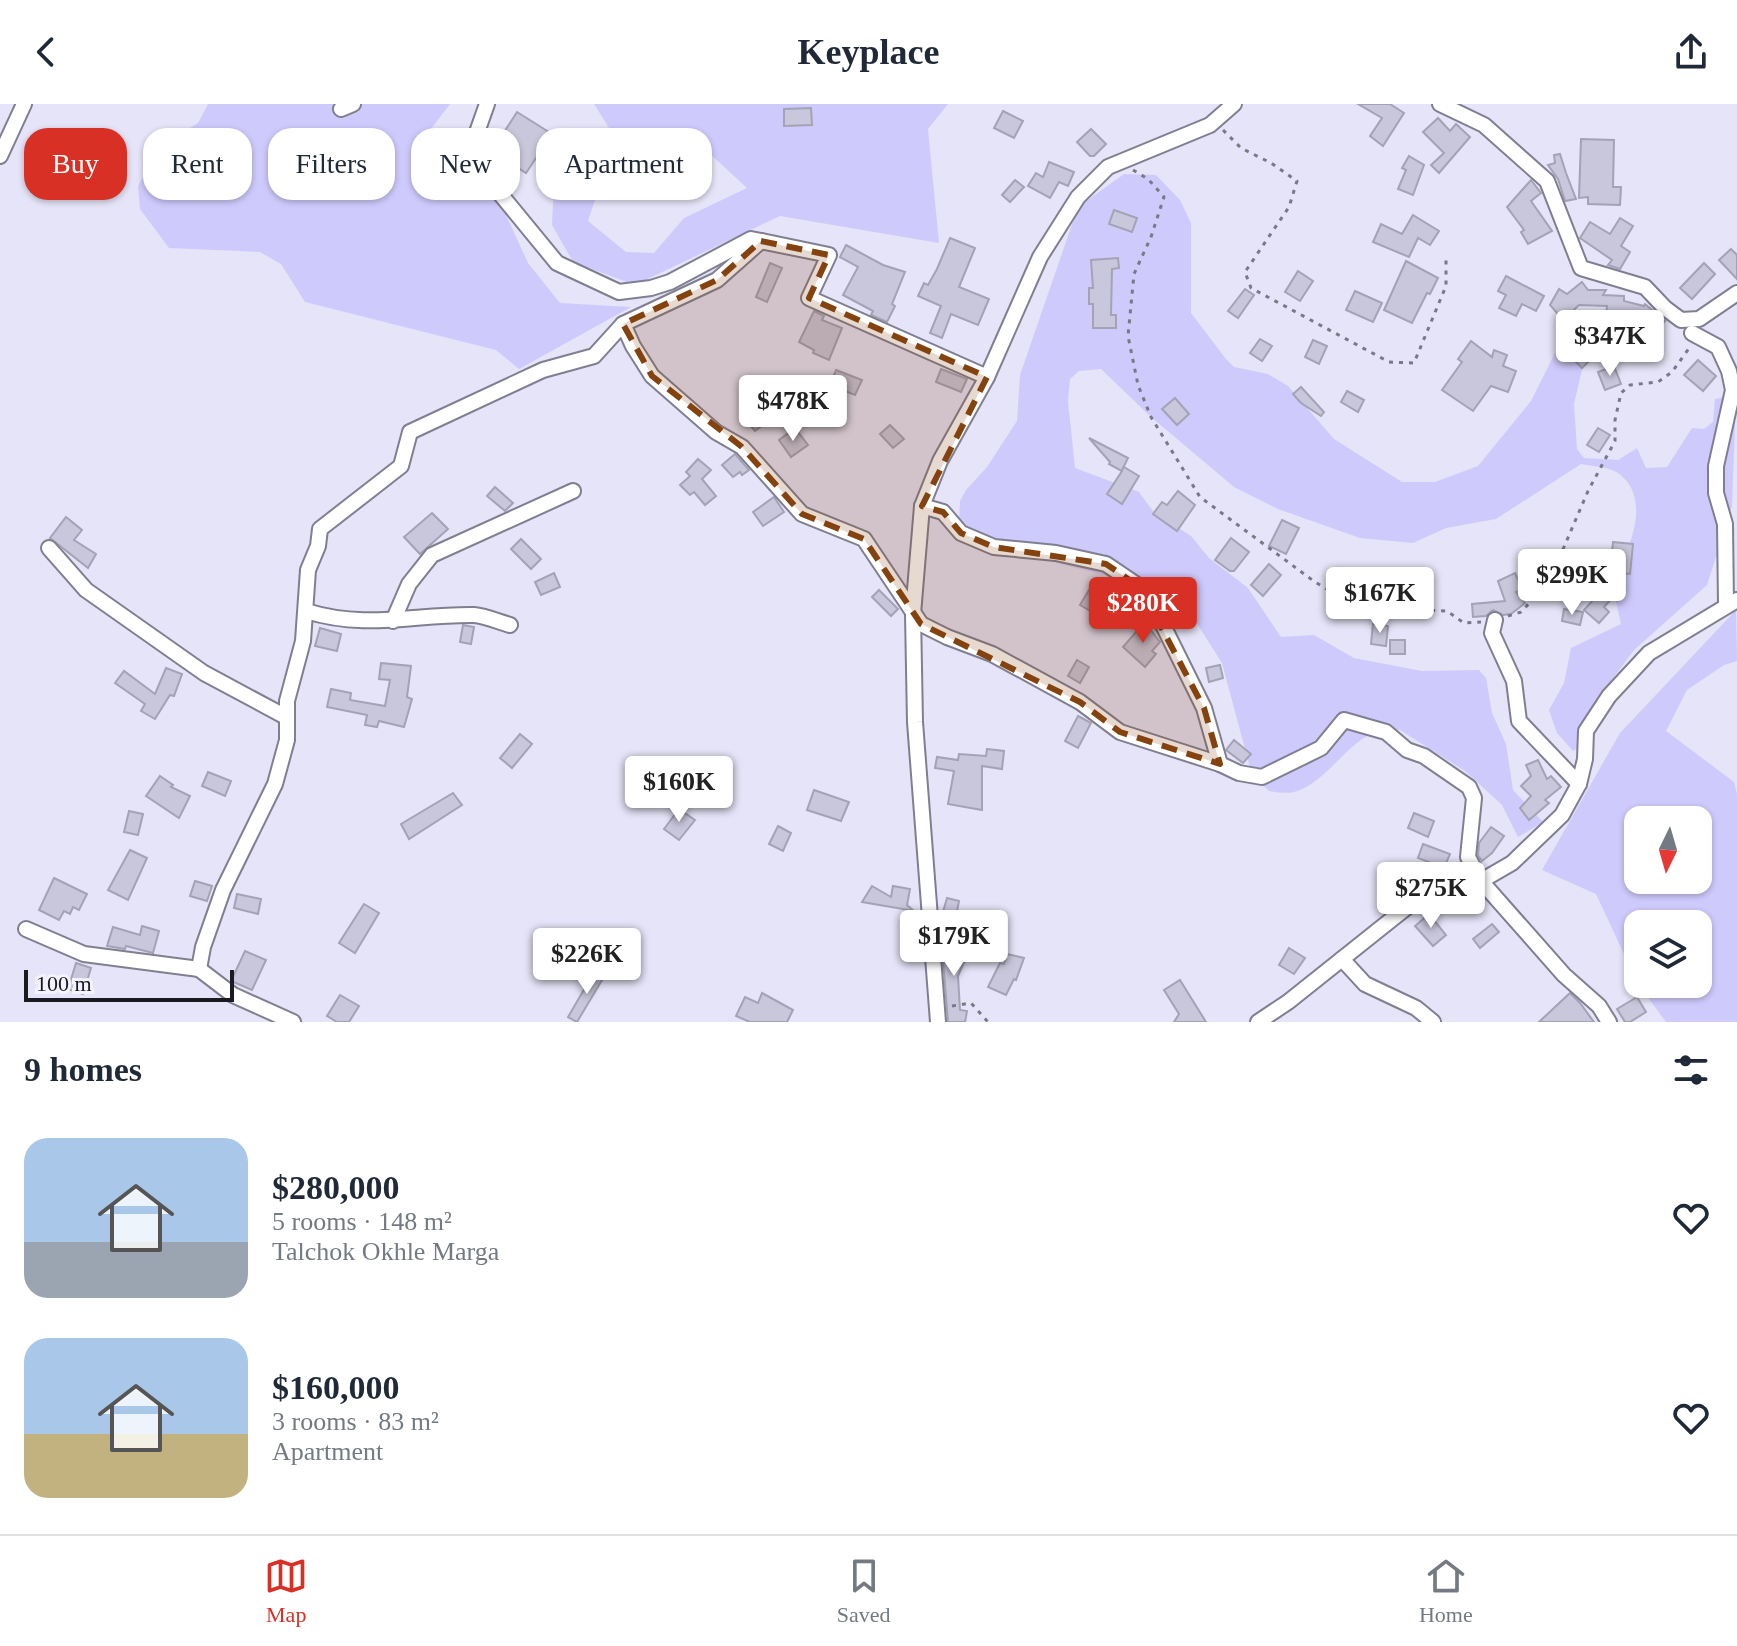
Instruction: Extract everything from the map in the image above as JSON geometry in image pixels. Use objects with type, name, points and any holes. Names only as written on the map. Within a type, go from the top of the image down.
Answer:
[{"type":"street","points":[[0,156],[24,104]]},
{"type":"street","points":[[487,104],[470,152],[488,179],[557,263],[619,292],[670,282],[751,239],[829,255],[809,298],[987,377]]},
{"type":"street","points":[[937,1015],[915,722],[913,614],[922,506],[940,461],[987,377],[1040,257],[1078,197],[1115,164],[1215,121],[1234,104]]},
{"type":"street","points":[[1440,104],[1484,125],[1547,181],[1581,268],[1645,287],[1681,320],[1699,319],[1737,293]]},
{"type":"street","points":[[199,969],[203,947],[223,890],[275,784],[287,740],[287,701],[303,641],[308,570],[318,546],[320,529],[401,466],[410,432],[543,370],[594,356],[623,324],[717,280],[761,241]]},
{"type":"street","points":[[623,324],[652,376],[716,432],[742,447],[802,514],[864,539],[913,614],[929,628],[992,654],[1080,702],[1120,732],[1239,773],[1262,777],[1321,748],[1344,720],[1386,732],[1407,750],[1424,756],[1469,787],[1474,798],[1468,857],[1481,881],[1564,975],[1599,1006],[1609,1022]]},
{"type":"street","points":[[1258,1022],[1411,904],[1481,881],[1512,863],[1562,815],[1579,784],[1585,759],[1586,731],[1609,696],[1649,653],[1732,603],[1725,524],[1716,493],[1716,466],[1733,390],[1729,371],[1718,347],[1692,333]]},
{"type":"street","points":[[393,621],[409,584],[432,555],[573,491]]},
{"type":"street","points":[[922,506],[943,512],[961,533],[994,547],[1056,553],[1106,564],[1140,587],[1157,613],[1204,708],[1220,764]]},
{"type":"street","points":[[49,548],[86,590],[204,673],[286,717]]},
{"type":"street","points":[[306,611],[332,619],[393,621],[478,615],[510,625]]},
{"type":"street","points":[[1495,620],[1492,633],[1514,681],[1519,721],[1579,784]]},
{"type":"street","points":[[26,929],[84,954],[199,969],[233,995],[293,1022]]},
{"type":"street","points":[[1342,959],[1365,984],[1416,1008],[1433,1022]]},
{"type":"path","points":[[1215,121],[1241,148],[1297,181],[1289,207],[1245,272],[1251,288],[1389,362],[1414,363],[1446,286],[1446,258]]},
{"type":"path","points":[[1115,164],[1126,165],[1148,179],[1164,197],[1151,237],[1134,274],[1128,336],[1138,385],[1151,417],[1200,497],[1303,574],[1345,600],[1393,609],[1447,611],[1464,623],[1495,620],[1521,612],[1549,582],[1588,491],[1615,441],[1615,420],[1621,393],[1630,385],[1658,382],[1672,372],[1690,348],[1692,333]]},
{"type":"path","points":[[937,1015],[971,1003],[988,1022]]},
{"type":"highlighted area","points":[[761,241],[829,255],[809,298],[987,377],[922,506],[943,512],[961,533],[994,547],[1106,564],[1140,587],[1204,708],[1220,764],[1120,732],[1080,702],[921,624],[864,539],[802,514],[742,447],[652,376],[623,324],[717,280]]},
{"type":"shaded area","points":[[208,104],[450,104],[432,128],[411,128],[411,200],[496,200],[528,263],[560,303],[631,307],[519,369],[496,350],[305,302],[281,264],[260,252],[169,248],[140,209],[138,186],[143,177],[143,200],[252,200],[252,128],[190,128],[198,123]]},
{"type":"shaded area","points":[[594,104],[948,104],[928,129],[939,243],[780,216],[635,285],[573,262],[552,225],[553,200],[595,200],[588,221],[626,252],[654,253],[684,218],[747,188],[712,156],[712,128],[609,128]]},
{"type":"shaded area","points":[[1124,174],[1156,175],[1180,200],[1191,223],[1191,313],[1226,359],[1234,367],[1268,374],[1288,386],[1334,439],[1402,482],[1435,482],[1478,466],[1531,401],[1557,349],[1578,341],[1584,361],[1574,404],[1577,449],[1584,458],[1618,460],[1637,448],[1646,468],[1667,467],[1692,428],[1704,429],[1713,422],[1715,399],[1732,396],[1735,425],[1732,506],[1707,585],[1634,650],[1612,680],[1583,744],[1573,751],[1557,733],[1549,710],[1564,683],[1571,648],[1621,624],[1611,580],[1631,540],[1636,510],[1629,484],[1618,473],[1581,464],[1496,519],[1446,528],[1413,543],[1360,538],[1278,509],[1234,487],[1151,417],[1101,369],[1079,371],[1070,379],[1068,401],[1075,468],[1139,492],[1153,511],[1191,536],[1209,558],[1248,588],[1281,637],[1314,635],[1354,658],[1422,671],[1479,670],[1486,678],[1492,713],[1506,744],[1513,790],[1543,822],[1518,837],[1502,805],[1465,771],[1400,730],[1384,730],[1370,735],[1308,786],[1291,793],[1269,791],[1252,775],[1222,663],[1191,614],[1136,583],[994,547],[959,523],[960,501],[966,490],[987,467],[1017,421],[1020,375],[1078,207]]},
{"type":"shaded area","points":[[1736,610],[1737,661],[1724,665],[1687,690],[1666,731],[1734,782],[1737,794],[1737,1022],[1666,1022],[1648,998],[1712,998],[1712,910],[1624,910],[1624,954],[1596,894],[1542,870],[1620,733]]},
{"type":"building","points":[[1358,104],[1390,104],[1404,113],[1383,146],[1370,136],[1382,118]]},
{"type":"building","points":[[811,108],[812,125],[784,126],[784,109]]},
{"type":"building","points":[[1003,111],[1023,121],[1014,138],[994,128]]},
{"type":"building","points":[[517,112],[542,128],[536,128],[536,158],[526,173],[520,169],[520,128],[507,128]]},
{"type":"building","points":[[1438,118],[1450,131],[1456,124],[1470,137],[1439,173],[1431,165],[1444,153],[1423,132]]},
{"type":"building","points":[[1091,129],[1106,144],[1094,156],[1090,156],[1077,142]]},
{"type":"building","points":[[1581,139],[1614,140],[1613,187],[1621,187],[1620,205],[1588,204],[1588,197],[1579,198]]},
{"type":"building","points":[[1560,154],[1576,199],[1565,201],[1558,179],[1548,165],[1555,163],[1554,155]]},
{"type":"building","points":[[1409,156],[1424,165],[1413,195],[1398,189],[1406,170],[1402,168]]},
{"type":"building","points":[[1049,162],[1074,172],[1068,186],[1059,182],[1050,198],[1028,186],[1036,173],[1043,177]]},
{"type":"building","points":[[1015,180],[1024,187],[1010,202],[1002,195]]},
{"type":"building","points":[[1531,180],[1541,193],[1531,201],[1552,231],[1528,244],[1521,232],[1524,230],[1507,207]]},
{"type":"building","points":[[1114,210],[1137,218],[1132,232],[1109,224]]},
{"type":"building","points":[[1413,215],[1439,231],[1430,245],[1418,238],[1409,257],[1373,242],[1381,224],[1402,234]]},
{"type":"building","points":[[1620,218],[1633,226],[1621,246],[1630,252],[1620,269],[1608,265],[1612,260],[1580,238],[1590,222],[1610,234]]},
{"type":"building","points":[[950,238],[975,248],[959,287],[989,299],[978,325],[951,314],[942,338],[930,333],[941,306],[918,296],[924,283],[928,285],[937,269]]},
{"type":"building","points":[[846,245],[883,265],[905,272],[887,322],[871,315],[873,311],[843,295],[858,267],[840,257]]},
{"type":"building","points":[[1731,249],[1737,255],[1737,279],[1719,260]]},
{"type":"building","points":[[1118,258],[1119,268],[1112,269],[1111,315],[1116,315],[1116,328],[1093,328],[1093,304],[1089,304],[1089,288],[1093,288],[1091,260]]},
{"type":"building","points":[[1406,261],[1438,278],[1412,323],[1384,310]]},
{"type":"building","points":[[770,263],[782,268],[767,302],[756,297]]},
{"type":"building","points":[[1704,263],[1715,274],[1692,299],[1680,288]]},
{"type":"building","points":[[1298,271],[1313,281],[1300,301],[1285,292]]},
{"type":"building","points":[[1506,276],[1544,296],[1536,311],[1522,304],[1516,316],[1499,308],[1506,295],[1498,291]]},
{"type":"building","points":[[1582,282],[1588,290],[1606,290],[1603,295],[1624,296],[1624,301],[1645,304],[1665,321],[1656,332],[1633,313],[1627,339],[1604,337],[1607,306],[1579,305],[1563,320],[1550,305],[1559,289],[1567,294]]},
{"type":"building","points":[[1245,289],[1254,295],[1238,318],[1228,311]]},
{"type":"building","points":[[1355,291],[1382,303],[1373,322],[1346,310]]},
{"type":"building","points":[[814,311],[824,316],[822,320],[842,328],[829,360],[799,342]]},
{"type":"building","points":[[1260,339],[1272,346],[1262,361],[1250,353]]},
{"type":"building","points":[[1313,340],[1327,346],[1319,364],[1305,357]]},
{"type":"building","points":[[1585,340],[1595,350],[1595,355],[1582,368],[1569,355]]},
{"type":"building","points":[[1471,341],[1492,357],[1494,350],[1507,355],[1503,366],[1516,371],[1508,392],[1491,386],[1473,411],[1442,390],[1462,362],[1458,359]]},
{"type":"building","points":[[1698,360],[1716,376],[1703,391],[1684,375]]},
{"type":"building","points":[[1614,366],[1621,384],[1605,390],[1598,372]]},
{"type":"building","points":[[941,369],[967,379],[961,392],[936,382]]},
{"type":"building","points":[[836,370],[862,380],[855,395],[830,385]]},
{"type":"building","points":[[1301,387],[1324,412],[1321,416],[1293,394]]},
{"type":"building","points":[[1347,391],[1364,400],[1358,412],[1341,402]]},
{"type":"building","points":[[1175,398],[1189,414],[1177,425],[1162,409]]},
{"type":"building","points":[[767,402],[777,414],[755,431],[746,420]]},
{"type":"building","points":[[890,425],[904,439],[893,448],[880,434]]},
{"type":"building","points":[[795,428],[808,445],[791,457],[779,440]]},
{"type":"building","points":[[1598,428],[1610,435],[1599,452],[1587,445]]},
{"type":"building","points":[[1089,438],[1128,458],[1122,470],[1124,467],[1139,476],[1122,504],[1107,494],[1122,471],[1109,464]]},
{"type":"building","points":[[735,454],[749,470],[733,477],[722,465]]},
{"type":"building","points":[[698,459],[711,470],[702,479],[716,496],[705,505],[694,492],[690,495],[680,485],[690,476],[686,472]]},
{"type":"building","points":[[495,487],[513,503],[505,511],[487,496]]},
{"type":"building","points":[[1178,491],[1195,505],[1177,531],[1153,514],[1162,502],[1167,505]]},
{"type":"building","points":[[774,497],[784,512],[763,526],[753,512]]},
{"type":"building","points":[[432,513],[448,529],[420,554],[404,537]]},
{"type":"building","points":[[66,517],[82,530],[74,540],[96,554],[88,568],[50,538]]},
{"type":"building","points":[[1282,520],[1299,528],[1286,554],[1269,546]]},
{"type":"building","points":[[1231,538],[1249,552],[1234,571],[1215,560]]},
{"type":"building","points":[[521,539],[541,559],[531,569],[511,549]]},
{"type":"building","points":[[1613,542],[1633,544],[1630,574],[1610,572]]},
{"type":"building","points":[[1269,564],[1281,575],[1263,596],[1251,585]]},
{"type":"building","points":[[554,573],[560,587],[541,595],[535,582]]},
{"type":"building","points":[[1515,573],[1522,589],[1516,592],[1525,603],[1511,614],[1503,615],[1493,610],[1486,616],[1473,617],[1472,604],[1505,601],[1498,581]]},
{"type":"building","points":[[1095,580],[1122,597],[1109,625],[1080,605]]},
{"type":"building","points":[[1603,589],[1613,597],[1604,607],[1609,612],[1599,623],[1584,610]]},
{"type":"building","points":[[879,590],[898,609],[891,616],[872,597]]},
{"type":"building","points":[[1564,609],[1583,612],[1580,625],[1562,621]]},
{"type":"building","points":[[1145,623],[1160,642],[1152,651],[1156,654],[1145,667],[1123,647],[1137,631],[1135,628]]},
{"type":"building","points":[[1373,624],[1388,626],[1386,646],[1371,644]]},
{"type":"building","points":[[463,625],[474,627],[471,644],[460,642]]},
{"type":"building","points":[[320,628],[341,634],[337,651],[315,646]]},
{"type":"building","points":[[1390,640],[1405,640],[1405,654],[1390,654]]},
{"type":"building","points":[[1077,660],[1089,667],[1080,683],[1068,676]]},
{"type":"building","points":[[381,663],[411,666],[407,697],[412,699],[404,727],[379,721],[377,727],[365,725],[367,715],[327,707],[331,689],[351,693],[350,700],[385,706],[390,680],[379,679]]},
{"type":"building","points":[[1220,665],[1223,678],[1209,682],[1206,668]]},
{"type":"building","points":[[166,668],[182,674],[174,696],[170,695],[155,719],[141,711],[145,704],[115,683],[124,671],[155,694]]},
{"type":"building","points":[[1078,716],[1091,723],[1078,748],[1065,741]]},
{"type":"building","points":[[520,734],[532,744],[512,768],[500,758]]},
{"type":"building","points":[[1234,740],[1251,754],[1243,763],[1226,750]]},
{"type":"building","points":[[987,749],[1004,751],[1002,769],[982,766],[982,810],[948,804],[954,771],[935,768],[937,757],[958,760],[959,754],[986,756]]},
{"type":"building","points":[[1538,760],[1547,779],[1551,776],[1561,787],[1545,800],[1549,803],[1529,820],[1520,808],[1531,796],[1521,786],[1531,776],[1526,765]]},
{"type":"building","points":[[208,772],[231,781],[225,796],[202,786]]},
{"type":"building","points":[[160,776],[173,785],[171,787],[190,796],[179,818],[146,796]]},
{"type":"building","points":[[814,790],[849,802],[841,821],[807,810]]},
{"type":"building","points":[[453,793],[462,805],[409,839],[401,824]]},
{"type":"building","points":[[679,809],[695,820],[679,840],[664,829]]},
{"type":"building","points":[[129,811],[143,814],[138,835],[124,832]]},
{"type":"building","points":[[1414,813],[1434,821],[1428,837],[1408,828]]},
{"type":"building","points":[[778,826],[791,833],[783,851],[769,844]]},
{"type":"building","points":[[1491,827],[1504,836],[1482,861],[1478,855],[1479,843]]},
{"type":"building","points":[[1423,844],[1450,854],[1444,868],[1418,858]]},
{"type":"building","points":[[130,850],[147,858],[128,900],[108,890]]},
{"type":"building","points":[[54,878],[87,894],[79,910],[73,907],[70,914],[64,911],[59,920],[39,910]]},
{"type":"building","points":[[195,881],[212,886],[207,901],[190,896]]},
{"type":"building","points":[[872,886],[891,897],[893,886],[910,889],[907,905],[914,911],[862,902]]},
{"type":"building","points":[[237,894],[261,899],[258,914],[234,908]]},
{"type":"building","points":[[947,898],[959,901],[952,938],[942,937],[940,922]]},
{"type":"building","points":[[364,904],[379,913],[355,953],[339,943]]},
{"type":"building","points":[[1429,914],[1446,935],[1433,946],[1415,926]]},
{"type":"building","points":[[1492,924],[1499,932],[1480,948],[1473,939]]},
{"type":"building","points":[[142,926],[159,931],[153,953],[126,946],[125,949],[107,946],[113,927],[140,935]]},
{"type":"building","points":[[947,938],[970,948],[958,976],[960,1010],[967,1011],[965,1022],[948,1022],[945,953],[942,948]]},
{"type":"building","points":[[1289,948],[1305,958],[1294,974],[1279,965]]},
{"type":"building","points":[[245,951],[266,960],[252,990],[231,981]]},
{"type":"building","points":[[1007,954],[1024,958],[1016,980],[1006,995],[988,987]]},
{"type":"building","points":[[76,963],[91,968],[83,994],[68,989]]},
{"type":"building","points":[[596,969],[605,975],[577,1022],[568,1017]]},
{"type":"building","points":[[1180,980],[1206,1022],[1174,1022],[1179,1014],[1164,990]]},
{"type":"building","points":[[762,993],[793,1010],[787,1022],[750,1022],[736,1016],[745,997],[758,1003]]},
{"type":"building","points":[[1570,993],[1594,1022],[1539,1022]]},
{"type":"building","points":[[340,995],[359,1006],[349,1022],[337,1022],[327,1016]]},
{"type":"building","points":[[1638,998],[1646,1012],[1625,1022],[1617,1009]]}]
